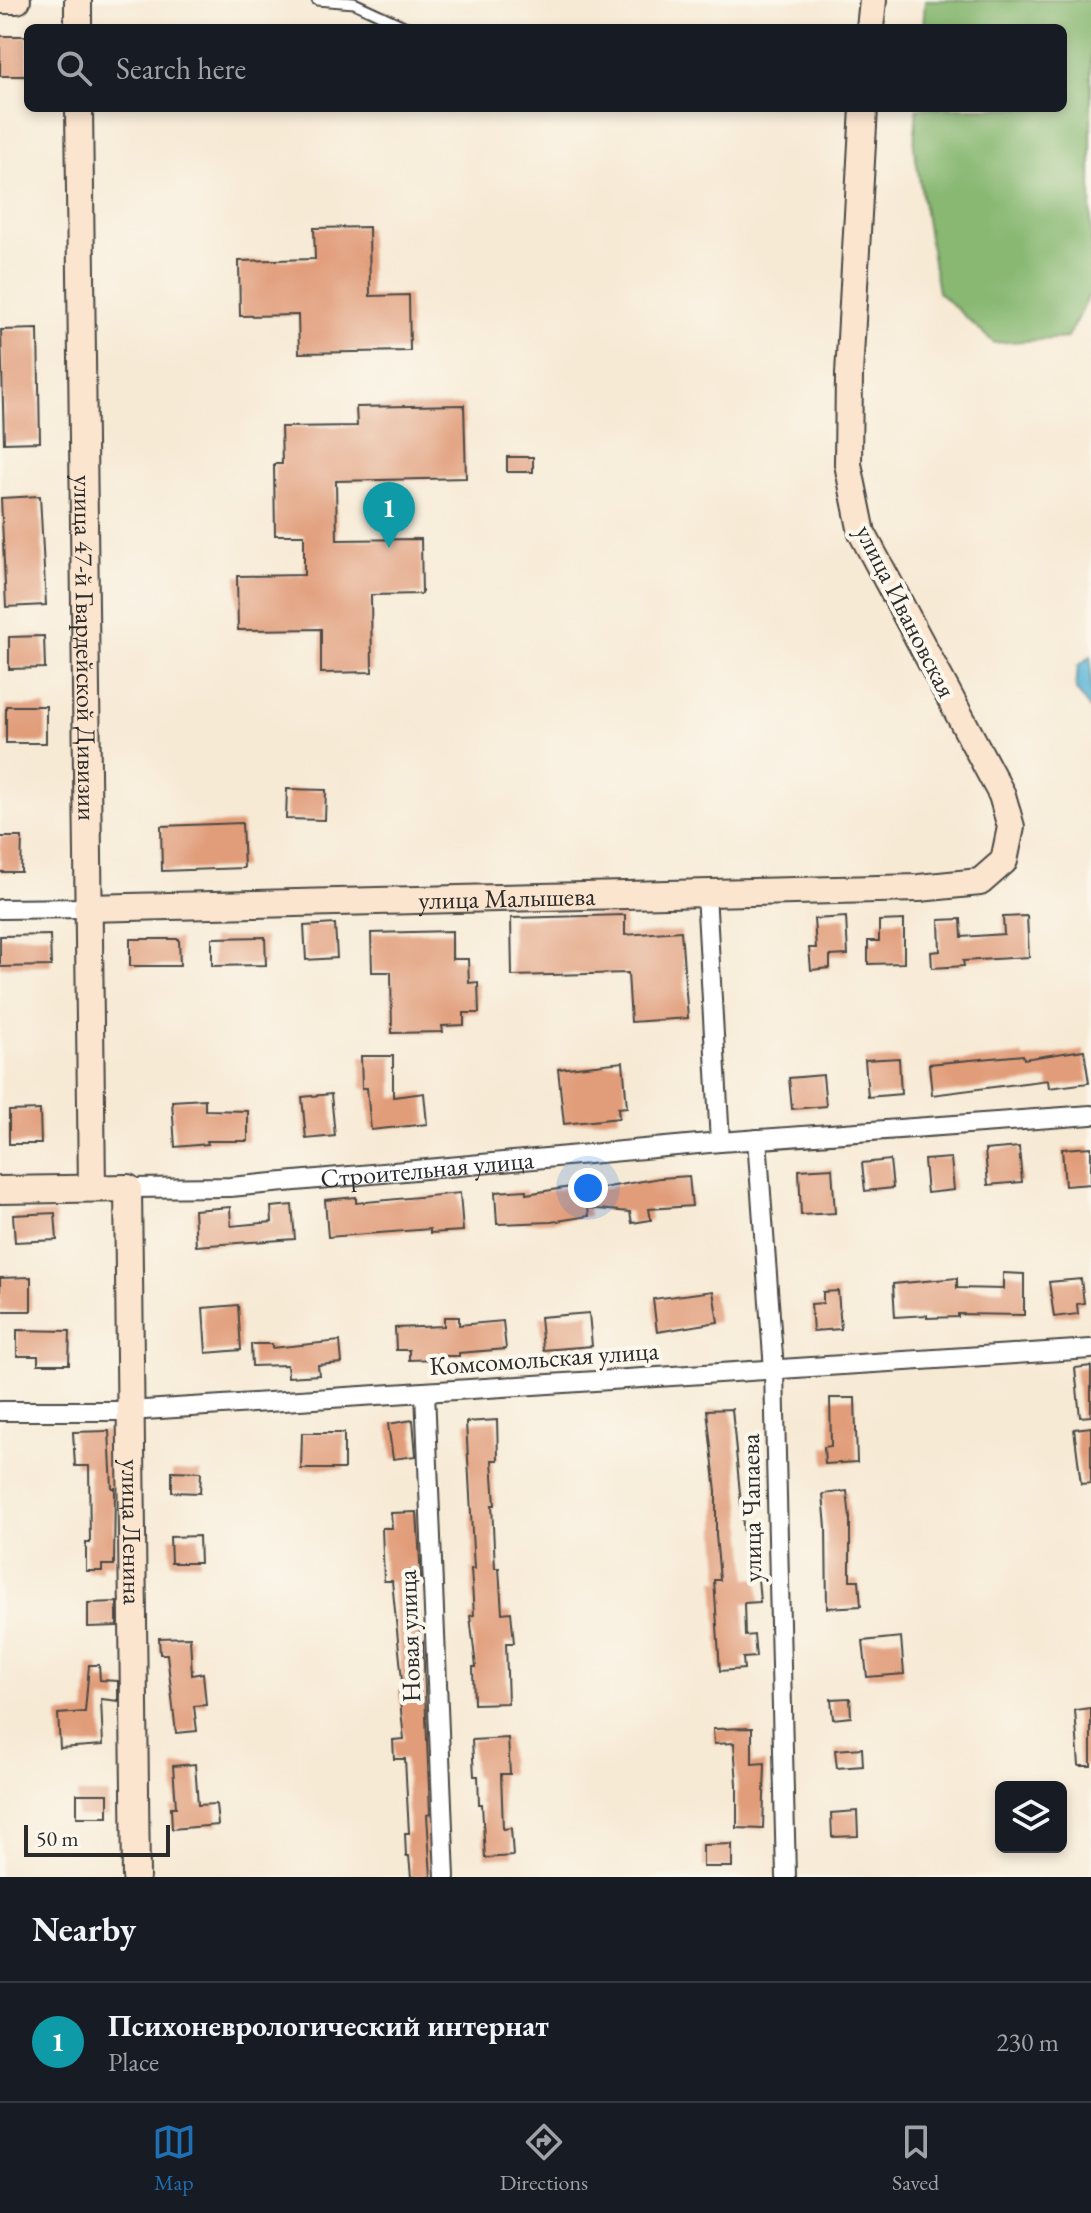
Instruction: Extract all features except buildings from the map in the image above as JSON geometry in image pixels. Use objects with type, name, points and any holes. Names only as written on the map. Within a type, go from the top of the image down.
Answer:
[{"type":"street","points":[[0,0],[17,0]]},
{"type":"street","points":[[78,0],[78,24]]},
{"type":"street","points":[[870,24],[873,0]]},
{"type":"street","name":"улица 47-й Гвардейской Дивизии","points":[[79,112],[92,1188]]},
{"type":"street","name":"улица Ивановская","points":[[864,112],[849,374],[848,464],[862,533],[1002,795],[1011,827],[1004,861]]},
{"type":"street","name":"улица Малышева","points":[[0,909],[919,888],[980,882],[1004,861]]},
{"type":"street","points":[[706,893],[720,1142]]},
{"type":"street","name":"Строительная улица","points":[[0,1190],[230,1187],[720,1142],[1091,1115]]},
{"type":"street","name":"улица Чапаева","points":[[757,1139],[774,1370],[786,1877]]},
{"type":"street","name":"улица Ленина","points":[[128,1188],[136,1877]]},
{"type":"street","name":"Комсомольская улица","points":[[0,1411],[129,1411],[1091,1349]]},
{"type":"street","name":"Новая улица","points":[[425,1392],[445,1877]]},
{"type":"lane","points":[[317,0],[369,5],[401,24]]},
{"type":"green space","points":[[925,0],[1091,0],[1091,292],[1067,338],[994,343],[938,292],[914,147],[917,112],[1067,112],[1067,24],[923,24]]},
{"type":"water","points":[[1091,656],[1091,710],[1076,690],[1078,666]]},
{"type":"place","name":"Психоневрологический интернат","points":[[389,548]]}]
